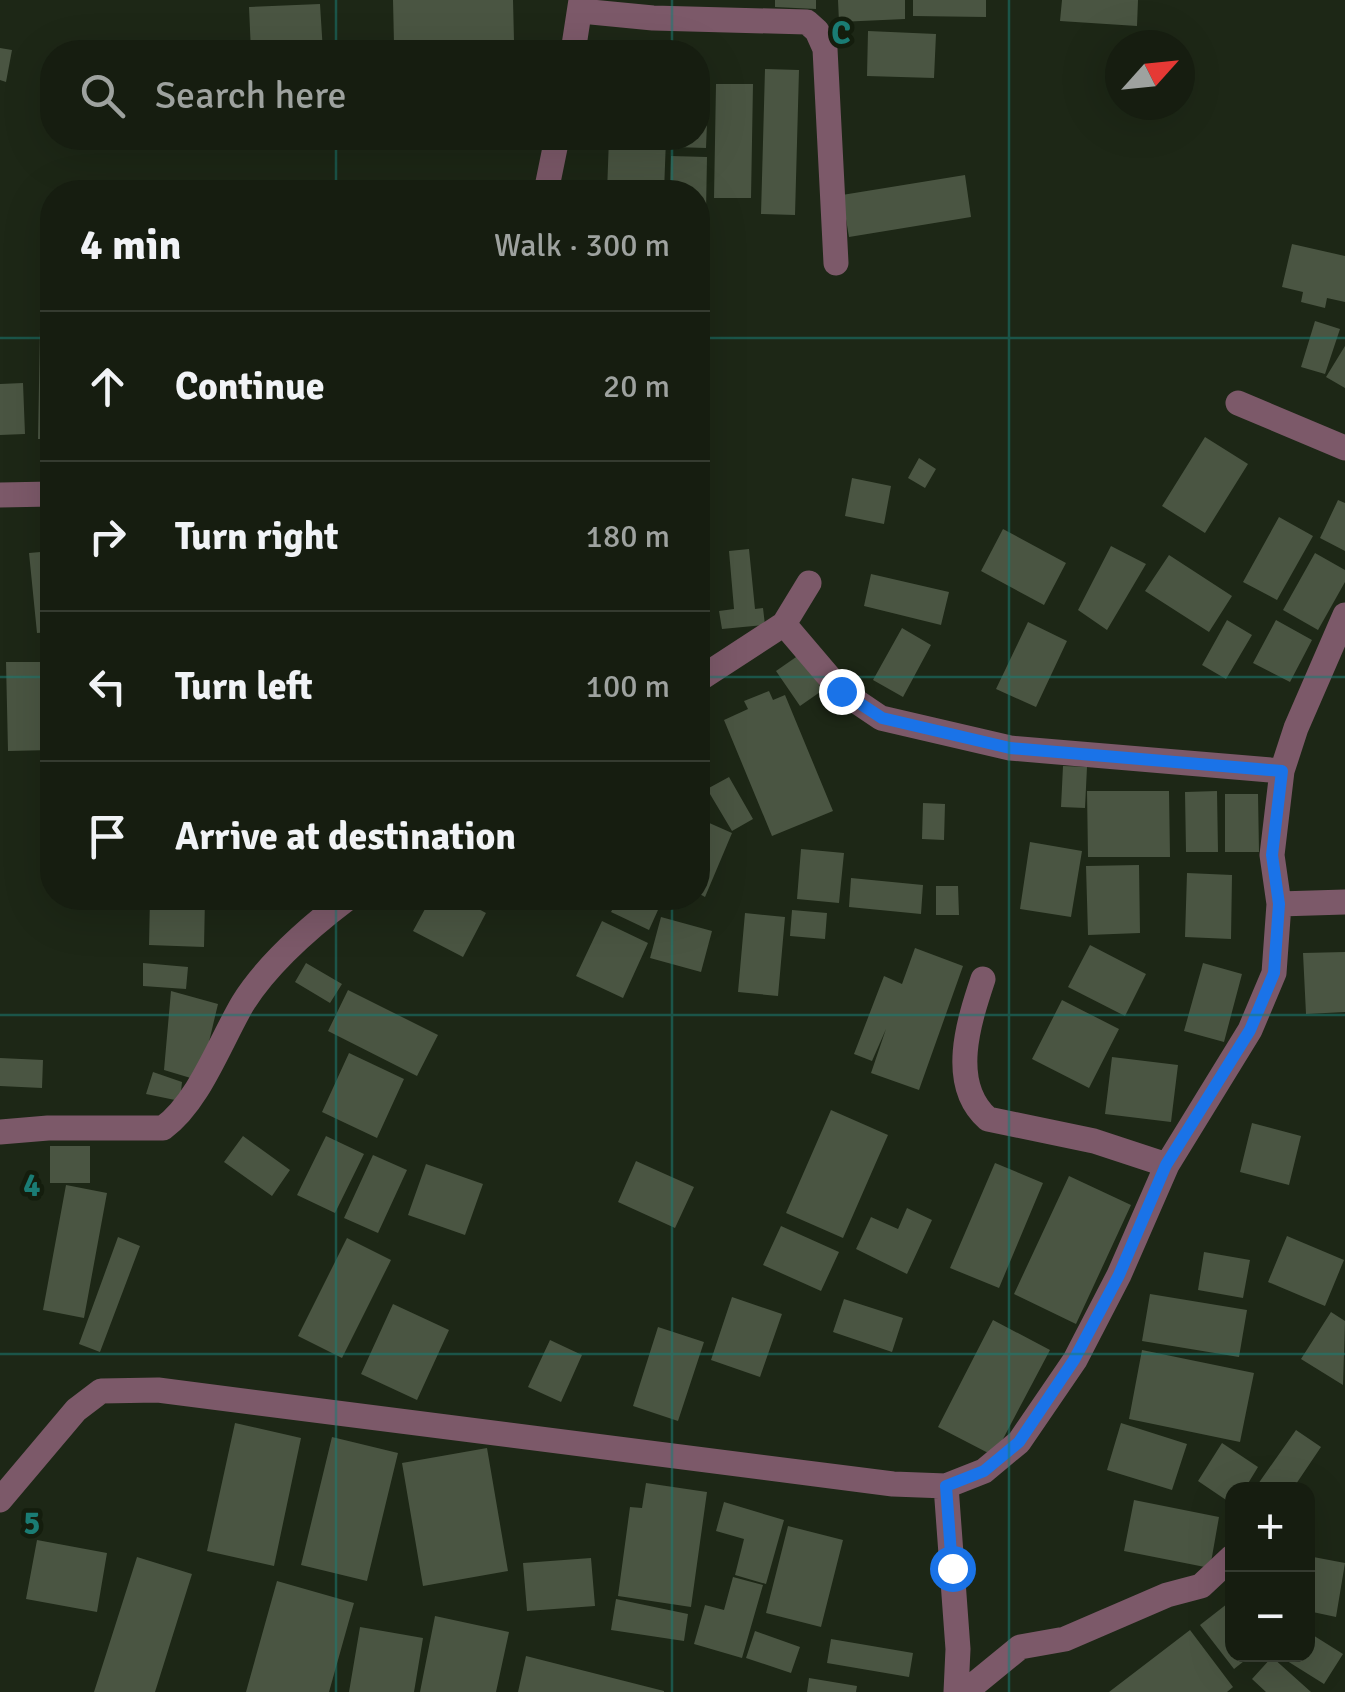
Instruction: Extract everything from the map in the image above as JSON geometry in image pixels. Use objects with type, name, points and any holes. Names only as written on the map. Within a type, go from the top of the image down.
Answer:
[{"type":"street","points":[[575,40],[581,6],[653,18],[807,22],[825,49],[836,263]]},
{"type":"street","points":[[548,180],[555,150]]},
{"type":"street","points":[[1238,403],[1345,448]]},
{"type":"street","points":[[0,495],[40,494]]},
{"type":"street","points":[[710,672],[784,624],[809,582]]},
{"type":"street","points":[[0,1500],[76,1410],[101,1391],[158,1390],[894,1484],[946,1486],[984,1471],[1019,1442],[1074,1360],[1119,1275],[1166,1165],[1256,1016],[1274,973],[1279,904],[1272,855],[1282,771],[1296,728],[1345,615]]},
{"type":"street","points":[[784,624],[841,691],[882,718],[1010,748],[1282,771]]},
{"type":"street","points":[[1279,904],[1345,902]]},
{"type":"street","points":[[0,1132],[163,1128],[174,1120],[245,1001],[311,928],[333,910]]},
{"type":"street","points":[[983,979],[968,1022],[963,1052],[976,1108],[988,1119],[1094,1141],[1166,1165]]},
{"type":"street","points":[[946,1486],[958,1649],[956,1692]]},
{"type":"street","points":[[964,1692],[1020,1647],[1065,1639],[1167,1595],[1201,1586],[1225,1564]]},
{"type":"building","points":[[393,0],[513,0],[514,40],[394,40]]},
{"type":"building","points":[[775,0],[816,0],[816,9],[775,7]]},
{"type":"building","points":[[838,0],[905,0],[905,19],[839,22]]},
{"type":"building","points":[[913,0],[986,0],[986,17],[913,16]]},
{"type":"building","points":[[1062,0],[1138,0],[1137,26],[1060,21]]},
{"type":"building","points":[[320,4],[322,40],[250,40],[249,7]]},
{"type":"building","points":[[868,31],[936,34],[934,78],[867,76]]},
{"type":"building","points":[[0,48],[12,50],[6,82],[0,80]]},
{"type":"building","points":[[765,69],[799,70],[795,215],[761,214]]},
{"type":"building","points":[[716,84],[753,84],[751,198],[714,198]]},
{"type":"building","points":[[609,150],[666,150],[664,180],[607,180]]},
{"type":"building","points":[[671,156],[707,157],[707,180],[670,180]]},
{"type":"building","points":[[965,175],[971,217],[849,237],[842,195]]},
{"type":"building","points":[[1292,244],[1345,256],[1345,302],[1327,298],[1325,308],[1301,302],[1303,292],[1282,287]]},
{"type":"building","points":[[1315,321],[1340,329],[1325,374],[1301,367]]},
{"type":"building","points":[[40,329],[40,439],[38,439]]},
{"type":"building","points":[[1345,346],[1345,388],[1326,377]]},
{"type":"building","points":[[23,383],[25,434],[0,435],[0,384]]},
{"type":"building","points":[[1205,437],[1248,464],[1205,533],[1162,506]]},
{"type":"building","points":[[919,458],[936,469],[925,488],[908,478]]},
{"type":"building","points":[[852,478],[891,486],[884,524],[845,516]]},
{"type":"building","points":[[1338,500],[1345,503],[1345,551],[1320,538]]},
{"type":"building","points":[[1279,517],[1313,536],[1277,600],[1243,582]]},
{"type":"building","points":[[1003,529],[1066,563],[1044,605],[981,571]]},
{"type":"building","points":[[1111,546],[1146,564],[1107,630],[1078,610]]},
{"type":"building","points":[[749,549],[755,609],[763,608],[765,625],[722,629],[719,611],[734,609],[729,551]]},
{"type":"building","points":[[40,552],[40,633],[37,633],[29,553]]},
{"type":"building","points":[[1315,553],[1345,570],[1345,582],[1318,630],[1283,610]]},
{"type":"building","points":[[1169,555],[1232,596],[1209,632],[1145,591]]},
{"type":"building","points":[[871,574],[949,592],[941,625],[864,606]]},
{"type":"building","points":[[1227,620],[1252,635],[1226,679],[1202,665]]},
{"type":"building","points":[[1276,620],[1312,640],[1290,682],[1253,663]]},
{"type":"building","points":[[1028,622],[1067,641],[1036,707],[996,689]]},
{"type":"building","points":[[902,628],[931,645],[903,697],[873,680]]},
{"type":"building","points":[[799,655],[823,690],[800,706],[776,671]]},
{"type":"building","points":[[6,662],[40,662],[40,750],[8,751]]},
{"type":"building","points":[[769,691],[773,700],[785,695],[833,811],[772,836],[724,720],[748,709],[744,701]]},
{"type":"building","points":[[1063,766],[1087,767],[1085,808],[1061,807]]},
{"type":"building","points":[[729,777],[753,819],[732,831],[710,794],[710,787]]},
{"type":"building","points":[[1087,791],[1169,791],[1170,857],[1088,857]]},
{"type":"building","points":[[1217,791],[1218,852],[1186,852],[1185,792]]},
{"type":"building","points":[[1225,794],[1258,794],[1259,852],[1225,852]]},
{"type":"building","points":[[923,803],[945,804],[944,840],[922,839]]},
{"type":"building","points":[[710,823],[732,833],[710,885]]},
{"type":"building","points":[[1030,842],[1082,851],[1071,917],[1020,909]]},
{"type":"building","points":[[801,849],[844,853],[839,903],[797,899]]},
{"type":"building","points":[[1139,865],[1140,933],[1088,935],[1086,866]]},
{"type":"building","points":[[1187,873],[1232,875],[1231,939],[1185,937]]},
{"type":"building","points":[[851,878],[923,885],[921,914],[849,907]]},
{"type":"building","points":[[936,886],[958,886],[959,915],[936,915]]},
{"type":"building","points":[[150,910],[205,910],[204,947],[149,945]]},
{"type":"building","points":[[424,910],[486,913],[463,957],[413,931]]},
{"type":"building","points":[[612,910],[658,910],[649,930]]},
{"type":"building","points":[[792,910],[827,913],[825,939],[790,936]]},
{"type":"building","points":[[745,913],[785,917],[778,996],[738,992]]},
{"type":"building","points":[[661,917],[712,931],[701,972],[650,958]]},
{"type":"building","points":[[602,921],[648,943],[623,998],[576,976]]},
{"type":"building","points":[[1090,945],[1146,974],[1125,1016],[1068,987]]},
{"type":"building","points":[[915,948],[963,966],[919,1090],[871,1073],[886,1029],[872,1061],[854,1054],[884,976],[902,984]]},
{"type":"building","points":[[1345,952],[1345,1012],[1306,1014],[1303,953]]},
{"type":"building","points":[[143,963],[188,967],[186,989],[143,986]]},
{"type":"building","points":[[306,963],[342,984],[330,1003],[295,982]]},
{"type":"building","points":[[1203,963],[1242,974],[1224,1042],[1184,1031]]},
{"type":"building","points":[[348,990],[438,1035],[417,1076],[328,1031]]},
{"type":"building","points":[[171,991],[218,1004],[203,1067],[194,1079],[164,1070]]},
{"type":"building","points":[[1062,1000],[1119,1029],[1089,1088],[1032,1059]]},
{"type":"building","points":[[349,1053],[404,1079],[377,1138],[322,1112]]},
{"type":"building","points":[[1112,1057],[1178,1065],[1171,1122],[1105,1114]]},
{"type":"building","points":[[0,1058],[43,1060],[42,1088],[0,1086]]},
{"type":"building","points":[[153,1072],[182,1082],[180,1101],[146,1094]]},
{"type":"building","points":[[831,1110],[888,1135],[843,1238],[786,1213]]},
{"type":"building","points":[[1252,1123],[1301,1136],[1289,1185],[1240,1172]]},
{"type":"building","points":[[243,1136],[290,1170],[272,1196],[224,1162]]},
{"type":"building","points":[[326,1136],[364,1154],[335,1213],[297,1195]]},
{"type":"building","points":[[50,1146],[90,1146],[90,1183],[50,1183]]},
{"type":"building","points":[[373,1155],[407,1170],[378,1233],[344,1218]]},
{"type":"building","points":[[636,1161],[694,1187],[675,1228],[618,1202]]},
{"type":"building","points":[[995,1163],[1043,1183],[999,1288],[950,1268]]},
{"type":"building","points":[[426,1164],[483,1184],[465,1235],[408,1215]]},
{"type":"building","points":[[1069,1176],[1131,1205],[1076,1324],[1014,1294]]},
{"type":"building","points":[[66,1185],[107,1193],[84,1318],[43,1310]]},
{"type":"building","points":[[907,1208],[932,1220],[907,1274],[856,1249],[871,1217],[898,1229]]},
{"type":"building","points":[[781,1226],[839,1252],[821,1291],[763,1265]]},
{"type":"building","points":[[1287,1236],[1344,1260],[1325,1306],[1268,1282]]},
{"type":"building","points":[[118,1237],[140,1246],[100,1352],[79,1344]]},
{"type":"building","points":[[347,1238],[391,1260],[342,1358],[298,1336]]},
{"type":"building","points":[[1204,1252],[1250,1260],[1243,1298],[1198,1290]]},
{"type":"building","points":[[1150,1294],[1247,1310],[1239,1357],[1142,1341]]},
{"type":"building","points":[[732,1297],[782,1314],[760,1377],[711,1360]]},
{"type":"building","points":[[844,1299],[903,1318],[892,1352],[833,1332]]},
{"type":"building","points":[[393,1304],[449,1330],[417,1400],[361,1374]]},
{"type":"building","points":[[1331,1312],[1345,1321],[1343,1385],[1301,1359]]},
{"type":"building","points":[[993,1320],[1050,1350],[994,1456],[938,1427]]},
{"type":"building","points":[[658,1327],[704,1342],[678,1421],[633,1406]]},
{"type":"building","points":[[550,1340],[582,1355],[561,1402],[528,1387]]},
{"type":"building","points":[[1142,1350],[1254,1373],[1240,1442],[1129,1419]]},
{"type":"building","points":[[235,1423],[301,1438],[274,1566],[207,1551]]},
{"type":"building","points":[[1121,1423],[1187,1444],[1172,1490],[1107,1470]]},
{"type":"building","points":[[1296,1430],[1321,1447],[1297,1482],[1259,1482]]},
{"type":"building","points":[[332,1437],[398,1453],[367,1581],[301,1565]]},
{"type":"building","points":[[1222,1443],[1258,1467],[1249,1482],[1225,1482],[1225,1499],[1198,1481]]},
{"type":"building","points":[[487,1448],[508,1571],[423,1586],[402,1463]]},
{"type":"building","points":[[646,1483],[707,1492],[691,1607],[618,1596],[630,1507],[642,1508]]},
{"type":"building","points":[[1134,1500],[1219,1517],[1210,1568],[1124,1551]]},
{"type":"building","points":[[724,1502],[784,1520],[766,1584],[735,1575],[744,1539],[716,1531]]},
{"type":"building","points":[[788,1526],[843,1540],[821,1627],[766,1613]]},
{"type":"building","points":[[37,1540],[107,1553],[97,1612],[26,1599]]},
{"type":"building","points":[[137,1557],[192,1574],[155,1692],[94,1692]]},
{"type":"building","points":[[1315,1557],[1345,1563],[1336,1617],[1315,1612]]},
{"type":"building","points":[[591,1558],[595,1606],[527,1611],[523,1563]]},
{"type":"building","points":[[733,1577],[763,1585],[742,1658],[694,1644],[705,1605],[724,1610]]},
{"type":"building","points":[[277,1581],[354,1603],[329,1692],[246,1692]]},
{"type":"building","points":[[616,1599],[688,1614],[684,1641],[611,1630]]},
{"type":"building","points":[[1225,1605],[1225,1657],[1200,1625]]},
{"type":"building","points":[[435,1616],[509,1632],[496,1692],[420,1692]]},
{"type":"building","points":[[360,1627],[423,1638],[414,1692],[349,1692]]},
{"type":"building","points":[[1190,1630],[1233,1687],[1227,1692],[1109,1692]]},
{"type":"building","points":[[755,1631],[800,1647],[791,1673],[746,1658]]},
{"type":"building","points":[[1315,1636],[1343,1654],[1324,1684],[1289,1662],[1315,1662]]},
{"type":"building","points":[[831,1639],[913,1653],[909,1677],[827,1663]]},
{"type":"building","points":[[526,1656],[664,1691],[664,1692],[518,1692]]},
{"type":"building","points":[[1267,1662],[1278,1662],[1311,1692],[1266,1692],[1252,1679]]},
{"type":"building","points":[[809,1678],[857,1686],[856,1692],[807,1692]]},
{"type":"route","points":[[841,691],[882,718],[1010,748],[1282,771],[1272,855],[1279,904],[1274,973],[1250,1030],[1166,1165],[1119,1275],[1074,1360],[1019,1442],[984,1471],[946,1486],[952,1568]]}]
